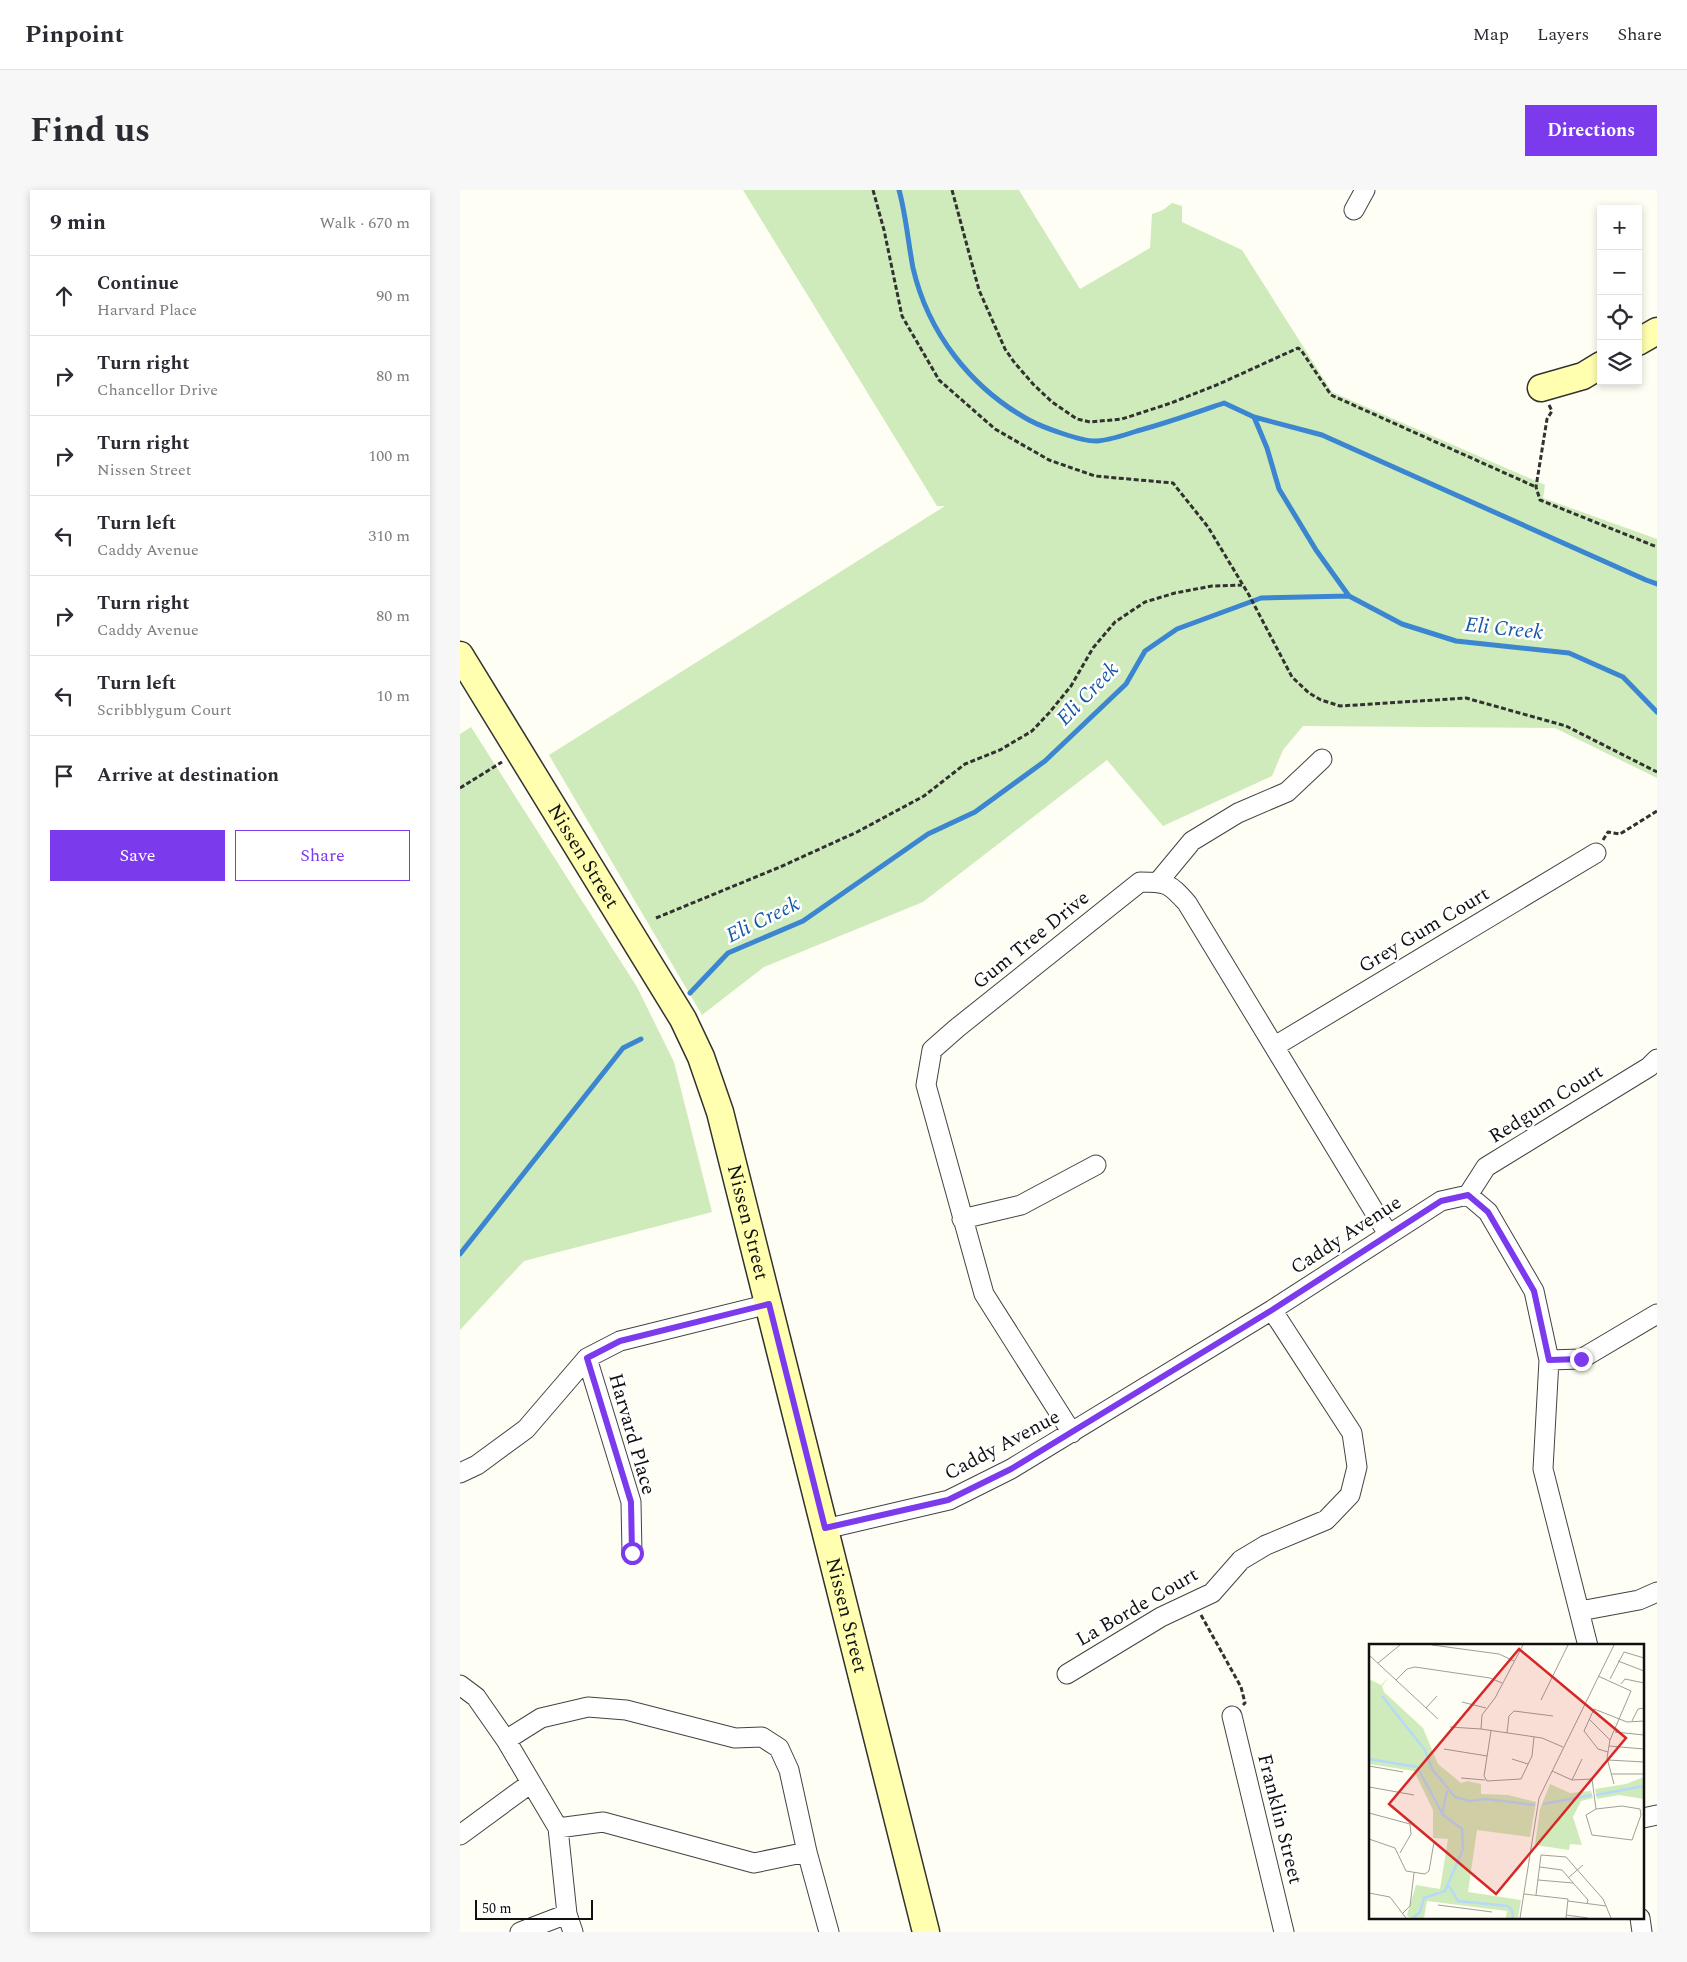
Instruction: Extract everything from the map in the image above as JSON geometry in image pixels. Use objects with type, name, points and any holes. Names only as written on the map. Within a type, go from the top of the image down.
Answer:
[{"type":"street","points":[[1354,210],[1365,190]]},
{"type":"street","points":[[1641,340],[1657,331]]},
{"type":"street","points":[[1541,388],[1583,376],[1597,367]]},
{"type":"street","name":"Nissen Street","points":[[460,655],[686,1027],[701,1058],[720,1112],[926,1932]]},
{"type":"street","points":[[1322,759],[1287,792],[1238,813],[1192,840],[1158,882],[1172,886],[1187,903],[1388,1234]]},
{"type":"street","name":"Grey Gum Court","points":[[1275,1046],[1596,853]]},
{"type":"street","name":"Gum Tree Drive","points":[[1072,1433],[984,1294],[926,1085],[932,1050],[956,1028],[1140,882],[1158,882]]},
{"type":"street","name":"Redgum Court","points":[[1468,1195],[1486,1167],[1649,1067],[1657,1059]]},
{"type":"street","points":[[962,1219],[1021,1205],[1096,1165]]},
{"type":"street","points":[[1468,1195],[1488,1212],[1534,1291],[1549,1360],[1543,1469],[1588,1644]]},
{"type":"street","name":"Caddy Avenue","points":[[825,1528],[948,1500],[1011,1469],[1272,1310],[1441,1201],[1468,1195]]},
{"type":"street","points":[[460,1473],[477,1465],[526,1429],[587,1358],[620,1341],[769,1304]]},
{"type":"street","name":"La Borde Court","points":[[1067,1674],[1161,1617],[1212,1593],[1240,1560],[1266,1544],[1326,1520],[1350,1495],[1357,1467],[1352,1434],[1272,1310]]},
{"type":"street","points":[[1549,1360],[1581,1359],[1657,1314]]},
{"type":"street","name":"Harvard Place","points":[[587,1358],[631,1502],[632,1553]]},
{"type":"street","points":[[1580,1611],[1638,1600],[1657,1592]]},
{"type":"street","points":[[460,1685],[476,1696],[506,1740],[558,1828],[567,1914],[573,1932]]},
{"type":"street","points":[[506,1740],[541,1718],[588,1707],[626,1710],[735,1738],[762,1737],[779,1748],[789,1770],[807,1852],[828,1932]]},
{"type":"street","name":"Franklin Street","points":[[1232,1716],[1284,1932]]},
{"type":"street","points":[[460,1835],[531,1783]]},
{"type":"street","points":[[1644,1818],[1657,1816]]},
{"type":"street","points":[[558,1828],[603,1822],[754,1863],[807,1852]]},
{"type":"street","points":[[520,1932],[567,1914]]},
{"type":"path","points":[[873,190],[884,230],[902,316],[939,380],[995,429],[1049,460],[1096,476],[1173,483],[1208,527],[1249,595],[1292,677],[1309,693],[1321,700],[1340,706],[1466,698],[1566,726],[1657,772]]},
{"type":"path","points":[[952,190],[979,290],[1005,349],[1033,384],[1052,402],[1077,419],[1090,422],[1122,419],[1171,403],[1219,384],[1298,348],[1331,395],[1536,487]]},
{"type":"path","points":[[1541,388],[1552,411],[1547,419],[1536,487],[1540,500],[1657,546]]},
{"type":"path","points":[[656,918],[780,867],[857,832],[924,796],[965,764],[1000,750],[1032,730],[1049,714],[1071,686],[1093,648],[1115,622],[1144,602],[1175,593],[1212,586],[1243,585]]},
{"type":"path","points":[[460,788],[503,762]]},
{"type":"path","points":[[1596,853],[1608,832],[1620,834],[1657,811]]},
{"type":"path","points":[[1193,1602],[1241,1687],[1245,1703],[1232,1716]]},
{"type":"green space","points":[[743,190],[1019,190],[1080,289],[1150,248],[1152,214],[1163,210],[1172,203],[1182,206],[1182,222],[1242,250],[1332,392],[1545,485],[1543,498],[1657,539],[1657,778],[1555,728],[1303,726],[1283,750],[1272,776],[1163,826],[1107,760],[923,902],[764,967],[702,1015],[549,755],[945,506],[937,506]]},
{"type":"green space","points":[[471,727],[637,987],[674,1062],[712,1212],[524,1261],[460,1330],[460,734]]},
{"type":"waterway","points":[[899,190],[913,268],[929,315],[955,356],[989,392],[1008,407],[1035,423],[1090,441],[1117,437],[1224,403],[1254,417],[1267,448],[1279,489],[1316,550],[1349,596]]},
{"type":"waterway","points":[[1254,417],[1322,435],[1657,584]]},
{"type":"waterway","name":"Eli Creek","points":[[690,993],[728,953],[803,921],[928,834],[975,812],[1045,761],[1126,684],[1145,651],[1177,629],[1261,598],[1349,596],[1402,624],[1456,641],[1569,653],[1623,677],[1657,712]]},
{"type":"waterway","name":"Eli Creek","points":[[460,1254],[623,1048],[641,1039]]},
{"type":"route","points":[[632,1553],[631,1502],[587,1358],[620,1341],[769,1304],[825,1528],[948,1500],[1011,1469],[1272,1310],[1441,1201],[1468,1195],[1488,1212],[1534,1291],[1549,1360],[1581,1359]]}]
